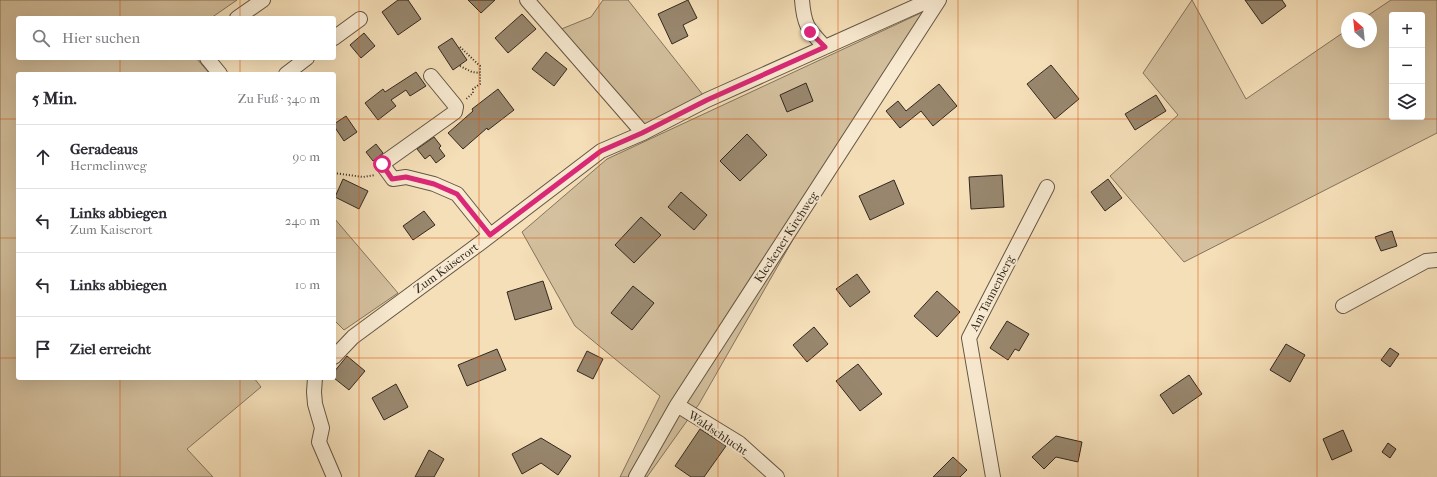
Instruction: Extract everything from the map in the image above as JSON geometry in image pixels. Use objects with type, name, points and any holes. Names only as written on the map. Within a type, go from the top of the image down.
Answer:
[{"type":"street","points":[[241,16],[263,0]]},
{"type":"street","points":[[527,0],[642,133]]},
{"type":"street","points":[[802,0],[804,20],[807,27],[825,47]]},
{"type":"street","name":"Zum Kaiserort","points":[[336,355],[353,337],[601,151],[642,133],[707,100],[930,0]]},
{"type":"street","name":"Kleckener Kirchweg","points":[[636,477],[677,405],[939,0]]},
{"type":"street","points":[[336,37],[360,19]]},
{"type":"street","points":[[209,60],[218,72]]},
{"type":"street","points":[[289,72],[304,60]]},
{"type":"street","points":[[430,76],[455,109],[382,164],[392,179],[406,177],[434,184],[457,194],[490,235]]},
{"type":"street","name":"Am Tannenberg","points":[[993,477],[969,338],[1047,187]]},
{"type":"street","points":[[1343,306],[1426,261],[1437,260]]},
{"type":"street","points":[[315,380],[315,404],[322,428],[319,442],[334,477]]},
{"type":"street","name":"Waldschlucht","points":[[677,405],[739,444],[777,477]]},
{"type":"path","points":[[455,109],[469,98],[473,93],[473,89],[480,84],[480,66],[460,47]]},
{"type":"path","points":[[460,66],[472,72],[480,73]]},
{"type":"path","points":[[336,173],[364,177],[388,172]]},
{"type":"shaded area","points":[[0,0],[237,0],[214,16],[16,16],[16,60],[198,60],[208,72],[16,72],[16,380],[256,380],[261,387],[187,449],[213,477],[0,477]]},
{"type":"shaded area","points":[[603,0],[628,0],[707,100],[643,133],[554,32],[591,17]]},
{"type":"shaded area","points":[[1192,0],[1246,99],[1341,34],[1341,48],[1377,48],[1377,12],[1373,12],[1391,0],[1437,0],[1437,133],[1184,262],[1110,176],[1178,115],[1143,73]]},
{"type":"shaded area","points":[[923,12],[699,404],[647,477],[620,477],[660,396],[575,326],[522,232],[607,159]]},
{"type":"shaded area","points":[[336,220],[398,293],[344,330],[336,322]]},
{"type":"building","points":[[398,0],[408,0],[421,19],[398,35],[382,12]]},
{"type":"building","points":[[468,0],[495,0],[481,13]]},
{"type":"building","points":[[688,0],[697,18],[683,25],[688,36],[672,44],[658,14]]},
{"type":"building","points":[[1245,0],[1282,0],[1286,6],[1262,24]]},
{"type":"building","points":[[522,14],[536,29],[508,53],[495,38]]},
{"type":"building","points":[[364,33],[375,46],[361,58],[350,45]]},
{"type":"building","points":[[452,38],[467,60],[453,70],[438,47]]},
{"type":"building","points":[[546,52],[567,69],[554,86],[532,69]]},
{"type":"building","points":[[1051,65],[1079,99],[1055,119],[1027,84]]},
{"type":"building","points":[[416,72],[426,86],[410,96],[406,90],[391,100],[396,106],[378,120],[365,103],[383,89],[385,92]]},
{"type":"building","points":[[806,83],[813,101],[787,112],[780,95]]},
{"type":"building","points":[[939,84],[957,106],[933,126],[921,111],[900,128],[886,111],[898,101],[906,111]]},
{"type":"building","points":[[498,89],[514,110],[488,130],[487,128],[463,149],[448,133],[473,111],[472,109]]},
{"type":"building","points":[[1156,95],[1166,111],[1135,130],[1125,114]]},
{"type":"building","points":[[346,116],[357,132],[344,141],[336,129],[336,123]]},
{"type":"building","points":[[747,134],[767,155],[740,181],[720,161]]},
{"type":"building","points":[[434,137],[441,146],[439,148],[445,156],[436,163],[430,155],[425,159],[417,149]]},
{"type":"building","points":[[376,144],[383,153],[373,161],[366,152]]},
{"type":"building","points":[[1002,175],[1004,207],[971,209],[969,177]]},
{"type":"building","points":[[343,179],[368,191],[359,209],[336,198]]},
{"type":"building","points":[[1108,179],[1122,198],[1105,211],[1091,192]]},
{"type":"building","points":[[894,180],[904,204],[870,220],[859,196]]},
{"type":"building","points":[[681,192],[707,215],[694,230],[668,207]]},
{"type":"building","points":[[424,211],[435,225],[413,240],[403,226]]},
{"type":"building","points":[[641,217],[661,235],[634,263],[615,245]]},
{"type":"building","points":[[1392,231],[1397,246],[1381,251],[1375,237]]},
{"type":"building","points":[[857,274],[870,292],[850,307],[836,289]]},
{"type":"building","points":[[543,281],[552,309],[515,320],[507,292]]},
{"type":"building","points":[[633,286],[654,303],[632,330],[611,313]]},
{"type":"building","points":[[937,291],[960,312],[937,337],[914,316]]},
{"type":"building","points":[[1007,321],[1029,334],[1019,351],[1015,349],[1008,360],[990,348]]},
{"type":"building","points":[[814,327],[828,344],[807,362],[793,345]]},
{"type":"building","points":[[1286,344],[1305,355],[1290,382],[1270,370]]},
{"type":"building","points":[[1390,348],[1399,354],[1390,367],[1381,360]]},
{"type":"building","points":[[497,349],[506,370],[467,386],[458,365]]},
{"type":"building","points":[[587,351],[603,359],[593,379],[577,371]]},
{"type":"building","points":[[347,356],[365,371],[349,390],[336,380],[336,370]]},
{"type":"building","points":[[858,364],[882,394],[860,411],[836,381]]},
{"type":"building","points":[[1189,375],[1202,394],[1173,414],[1160,395]]},
{"type":"building","points":[[396,384],[408,407],[384,420],[372,398]]},
{"type":"building","points":[[700,429],[726,446],[704,477],[691,477],[675,466]]},
{"type":"building","points":[[1343,430],[1352,451],[1332,460],[1323,439]]},
{"type":"building","points":[[1056,436],[1082,442],[1078,462],[1056,457],[1044,469],[1032,457]]},
{"type":"building","points":[[541,438],[571,456],[558,475],[541,463],[522,474],[512,454]]},
{"type":"building","points":[[1388,443],[1396,449],[1390,458],[1382,452]]},
{"type":"building","points":[[429,450],[444,459],[434,477],[415,477]]},
{"type":"building","points":[[953,457],[967,470],[960,477],[933,477]]},
{"type":"route","points":[[382,164],[392,179],[406,177],[434,184],[457,194],[490,235],[601,151],[642,133],[707,100],[825,47],[810,32]]}]
